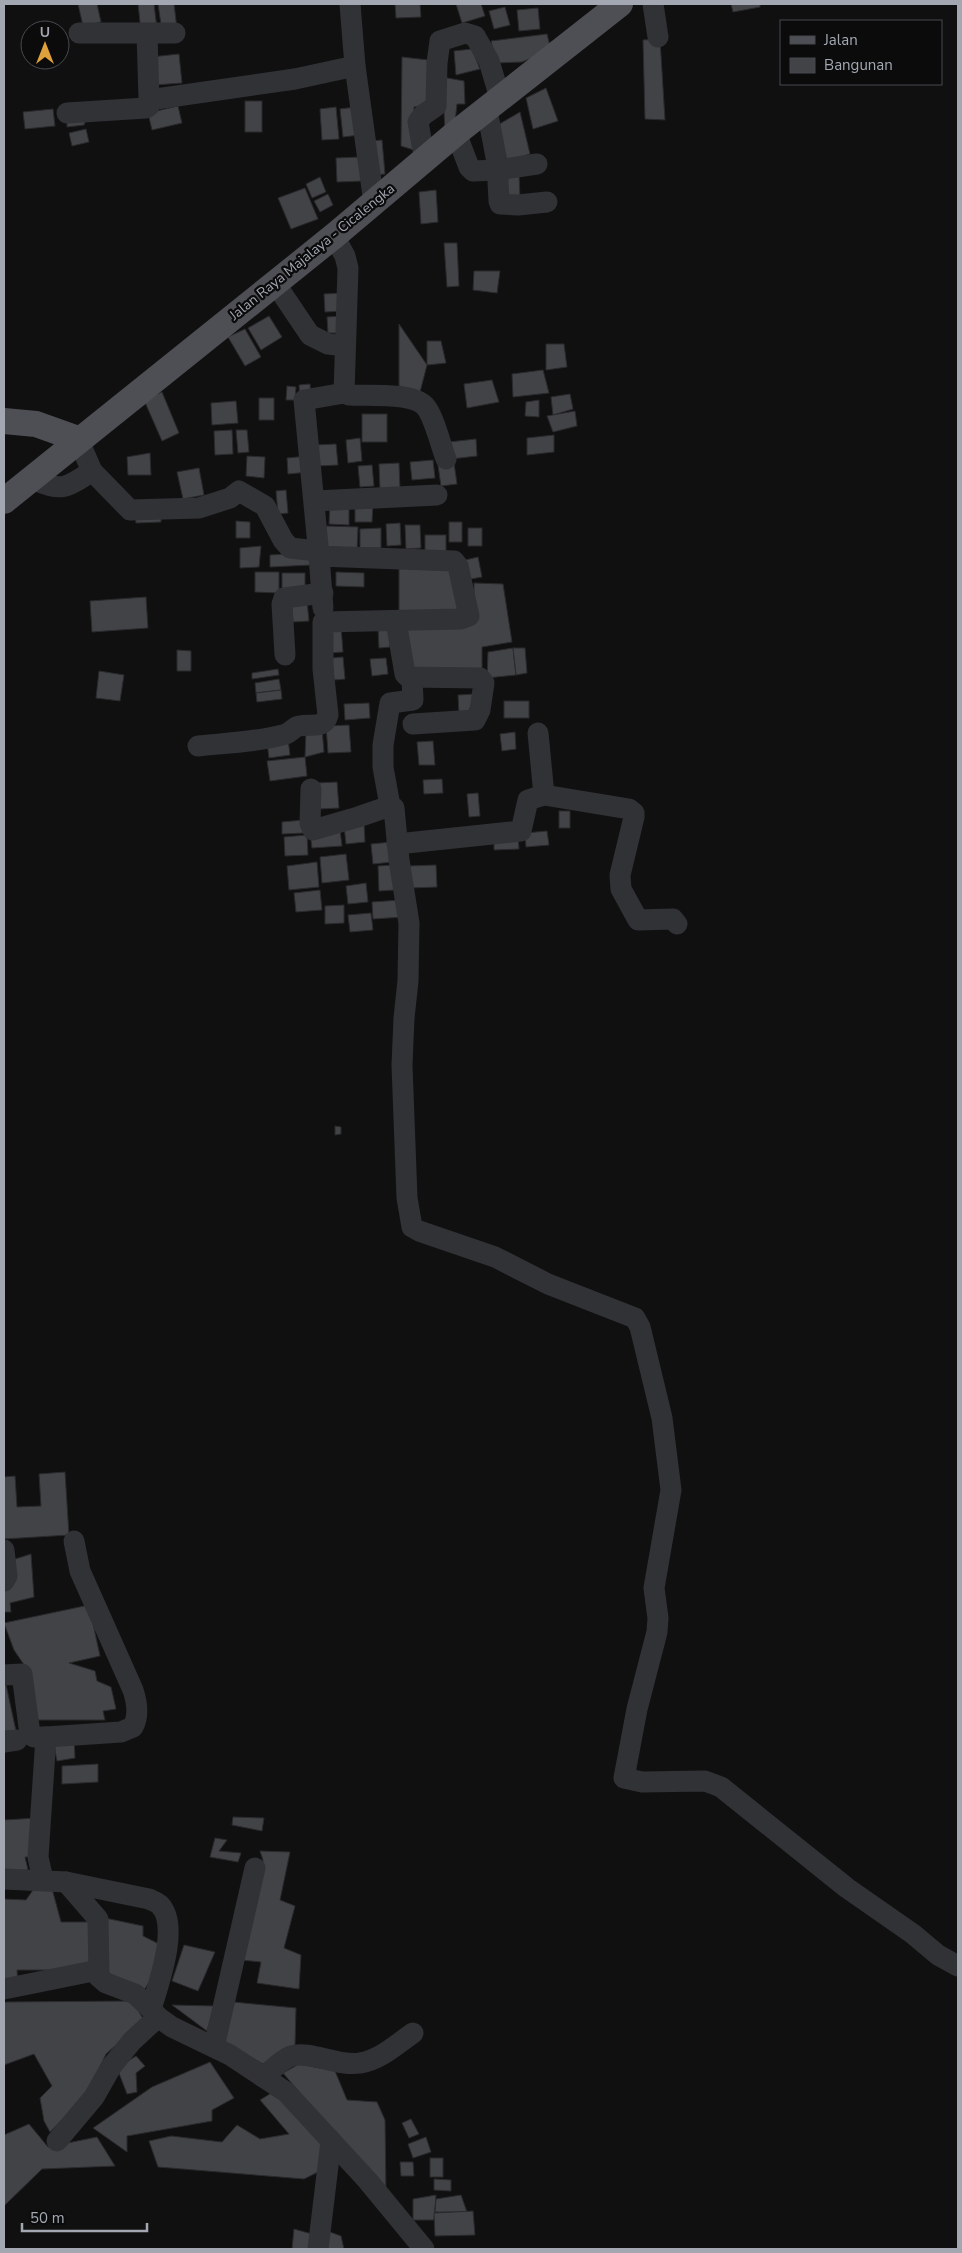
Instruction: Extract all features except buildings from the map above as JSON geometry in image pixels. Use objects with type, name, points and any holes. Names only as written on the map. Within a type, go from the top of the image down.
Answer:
[{"type":"main road","name":"Jalan Raya Majalaya - Cicalengka","points":[[4,501],[334,236],[456,133],[620,4]]},
{"type":"main road","points":[[4,421],[36,424],[78,440]]},
{"type":"street","points":[[350,4],[355,66],[374,203]]},
{"type":"street","points":[[654,4],[658,37]]},
{"type":"street","points":[[79,33],[175,33]]},
{"type":"street","points":[[67,113],[146,108],[149,106],[147,33]]},
{"type":"street","points":[[424,160],[418,122],[423,115],[436,106],[437,63],[440,41],[465,33],[475,36],[489,61],[494,104],[500,204],[518,205],[547,202]]},
{"type":"street","points":[[149,100],[295,79],[355,66]]},
{"type":"street","points":[[456,133],[469,167],[473,170],[497,170],[537,164]]},
{"type":"street","points":[[334,236],[348,262],[344,393]]},
{"type":"street","points":[[275,283],[310,335],[328,344],[345,346]]},
{"type":"street","points":[[198,746],[267,738],[289,733],[297,726],[322,725],[326,722],[328,715],[323,669],[323,593],[304,400],[344,393],[349,395],[416,400],[424,405],[446,459]]},
{"type":"street","points":[[78,440],[92,471],[123,504],[199,508],[232,497],[234,493],[239,491],[265,506],[283,540],[290,548],[318,554],[454,561],[458,566],[469,616],[461,619],[323,622]]},
{"type":"street","points":[[31,479],[54,488],[60,488],[76,482],[92,471]]},
{"type":"street","points":[[315,501],[437,494]]},
{"type":"street","points":[[285,655],[282,604],[284,598],[323,593]]},
{"type":"street","points":[[396,621],[406,674],[412,678],[480,678],[484,682],[480,710],[475,720],[414,724]]},
{"type":"street","points":[[412,678],[413,700],[390,703],[383,766],[390,806],[394,808],[409,923],[408,981],[402,1064],[407,1198],[412,1227],[495,1257],[548,1284],[635,1318],[640,1327],[658,1400],[670,1498],[654,1588],[658,1618],[657,1632],[637,1709],[624,1778],[642,1782],[705,1781],[721,1787],[847,1888],[913,1934],[938,1955],[958,1966]]},
{"type":"street","points":[[538,733],[544,795]]},
{"type":"street","points":[[311,789],[310,814],[313,830],[390,806]]},
{"type":"street","points":[[398,844],[521,831],[528,800],[544,795],[632,810],[634,817],[620,875],[622,889],[638,920],[673,919],[677,924]]},
{"type":"street","points":[[4,1675],[22,1674],[30,1734],[34,1738],[121,1732],[133,1727],[137,1714],[136,1699],[80,1571],[74,1541]]},
{"type":"street","points":[[4,1550],[7,1576],[4,1581]]},
{"type":"street","points":[[43,1880],[38,1857],[46,1737]]},
{"type":"street","points":[[214,2047],[255,1868]]},
{"type":"street","points":[[4,1879],[66,1882],[150,1899],[159,1904],[165,1914],[166,1953],[154,2013],[116,2060],[94,2097],[57,2141]]},
{"type":"street","points":[[66,1882],[98,1918],[98,1970],[102,1981],[135,1994],[154,2013],[172,2027],[243,2062],[286,2092],[368,2181],[424,2249]]},
{"type":"street","points":[[4,1989],[98,1970]]},
{"type":"street","points":[[263,2077],[283,2061],[295,2055],[344,2063],[367,2062],[414,2033]]},
{"type":"street","points":[[318,2249],[331,2141]]}]
